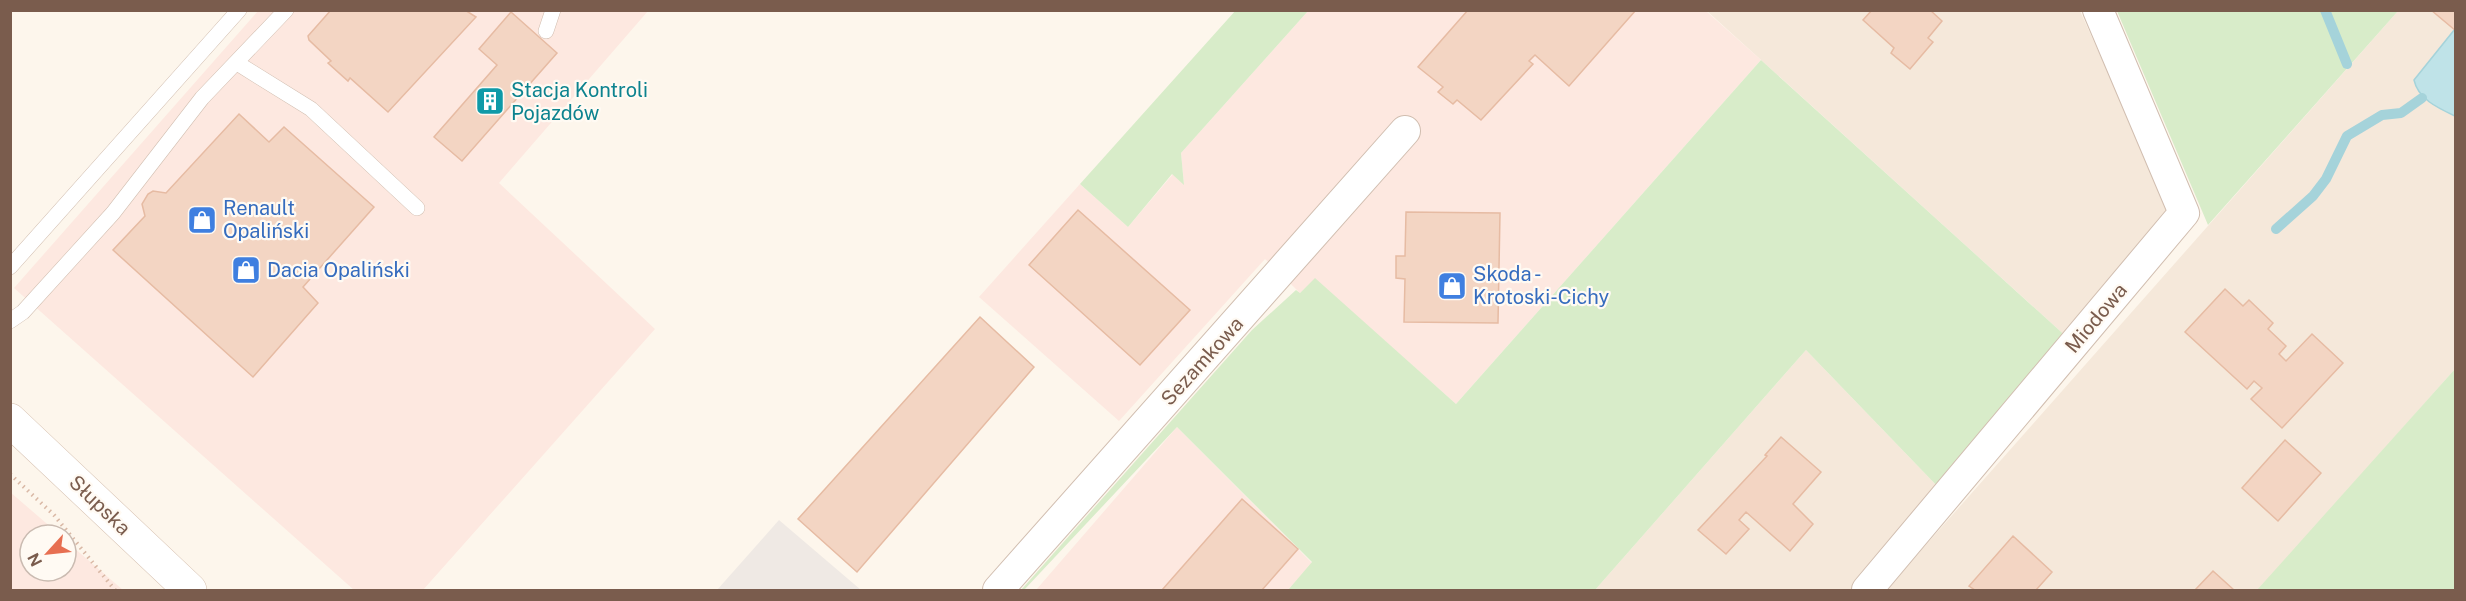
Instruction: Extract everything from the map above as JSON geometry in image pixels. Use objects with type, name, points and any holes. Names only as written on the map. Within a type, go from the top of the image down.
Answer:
[{"type":"main road","name":"Słupska","points":[[10,420],[190,591]]},
{"type":"street","name":"Miodowa","points":[[1867,591],[2184,213],[2098,10]]},
{"type":"street","name":"Sezamkowa","points":[[998,591],[1405,132]]},
{"type":"lane","points":[[10,267],[239,10]]},
{"type":"lane","points":[[10,321],[23,312],[112,213],[202,98],[286,10]]},
{"type":"lane","points":[[546,31],[553,10]]},
{"type":"lane","points":[[237,63],[311,109],[417,208]]},
{"type":"path","points":[[10,474],[54,515],[114,591]]},
{"type":"shaded area","points":[[258,11],[648,11],[499,183],[655,329],[423,590],[354,590],[14,288]]},
{"type":"shaded area","points":[[1308,11],[1706,11],[1761,60],[1456,404],[1315,279],[1300,293],[1265,259],[1119,421],[979,297],[1080,184],[1128,227],[1173,174],[1184,184],[1181,153]]},
{"type":"shaded area","points":[[1707,11],[2080,11],[2172,213],[2070,340]]},
{"type":"shaded area","points":[[2398,11],[2455,11],[2455,369],[2259,590],[1886,590]]},
{"type":"shaded area","points":[[1806,350],[1940,489],[1853,590],[1595,590]]},
{"type":"shaded area","points":[[1177,427],[1312,563],[1288,590],[1036,590]]},
{"type":"shaded area","points":[[10,492],[46,523],[18,523],[18,583],[78,583],[78,551],[123,590],[11,590]]},
{"type":"shaded area","points":[[779,520],[861,590],[717,590]]},
{"type":"green space","points":[[1236,10],[1308,11],[1181,153],[1184,185],[1172,174],[1128,227],[1080,184]]},
{"type":"green space","points":[[2117,11],[2398,11],[2208,225]]},
{"type":"green space","points":[[1761,60],[2070,340],[1940,489],[1806,350],[1595,590],[1288,590],[1312,562],[1177,427],[1024,590],[1021,590],[1252,330],[1296,290],[1300,293],[1315,278],[1456,404]]},
{"type":"green space","points":[[2455,369],[2455,590],[2257,590]]},
{"type":"water","points":[[2455,29],[2455,116],[2424,98],[2414,80]]},
{"type":"building","points":[[331,10],[465,10],[476,17],[388,112],[350,78],[348,81],[328,63],[331,61],[309,40],[308,36]]},
{"type":"building","points":[[1468,10],[1636,10],[1569,86],[1535,55],[1529,61],[1533,64],[1481,120],[1457,100],[1453,104],[1438,92],[1443,87],[1418,67]]},
{"type":"building","points":[[1872,10],[1930,10],[1942,21],[1928,38],[1933,42],[1910,69],[1891,53],[1894,48],[1863,20]]},
{"type":"building","points":[[2431,10],[2456,10],[2456,31]]},
{"type":"building","name":"Stacja Kontroli Pojazdów","points":[[511,12],[557,53],[462,161],[434,137],[497,65],[479,49]]},
{"type":"building","points":[[239,114],[269,142],[284,127],[374,207],[303,287],[318,303],[253,377],[113,250],[145,216],[142,204],[148,194],[153,191],[166,193]]},
{"type":"building","points":[[1078,210],[1190,310],[1140,365],[1029,265]]},
{"type":"building","points":[[1406,212],[1500,213],[1498,323],[1404,322],[1405,279],[1396,278],[1396,256],[1405,256]]},
{"type":"building","points":[[2225,289],[2243,306],[2249,300],[2273,323],[2268,329],[2286,346],[2279,354],[2286,361],[2312,334],[2343,363],[2282,428],[2251,399],[2262,388],[2254,381],[2247,389],[2185,332]]},
{"type":"building","points":[[980,317],[1034,367],[857,572],[798,519]]},
{"type":"building","points":[[1781,437],[1821,472],[1793,504],[1813,524],[1790,551],[1746,512],[1739,520],[1749,529],[1726,554],[1698,530],[1767,456],[1765,455]]},
{"type":"building","points":[[2285,440],[2321,473],[2278,521],[2242,488]]},
{"type":"building","points":[[1242,499],[1298,549],[1262,590],[1162,590]]},
{"type":"building","points":[[2013,536],[2052,572],[2036,590],[1975,590],[1969,586]]},
{"type":"building","points":[[2213,571],[2234,590],[2195,590]]},
{"type":"waterway","points":[[2325,10],[2347,64]]},
{"type":"waterway","points":[[2276,229],[2313,196],[2326,179],[2347,136],[2382,115],[2401,113],[2422,98]]},
{"type":"place","name":"Stacja Kontroli Pojazdów","points":[[490,101]]},
{"type":"place","name":"Renault Opaliński","points":[[202,220]]},
{"type":"place","name":"Dacia Opaliński","points":[[246,270]]},
{"type":"place","name":"Skoda - Krotoski-Cichy","points":[[1452,286]]}]
